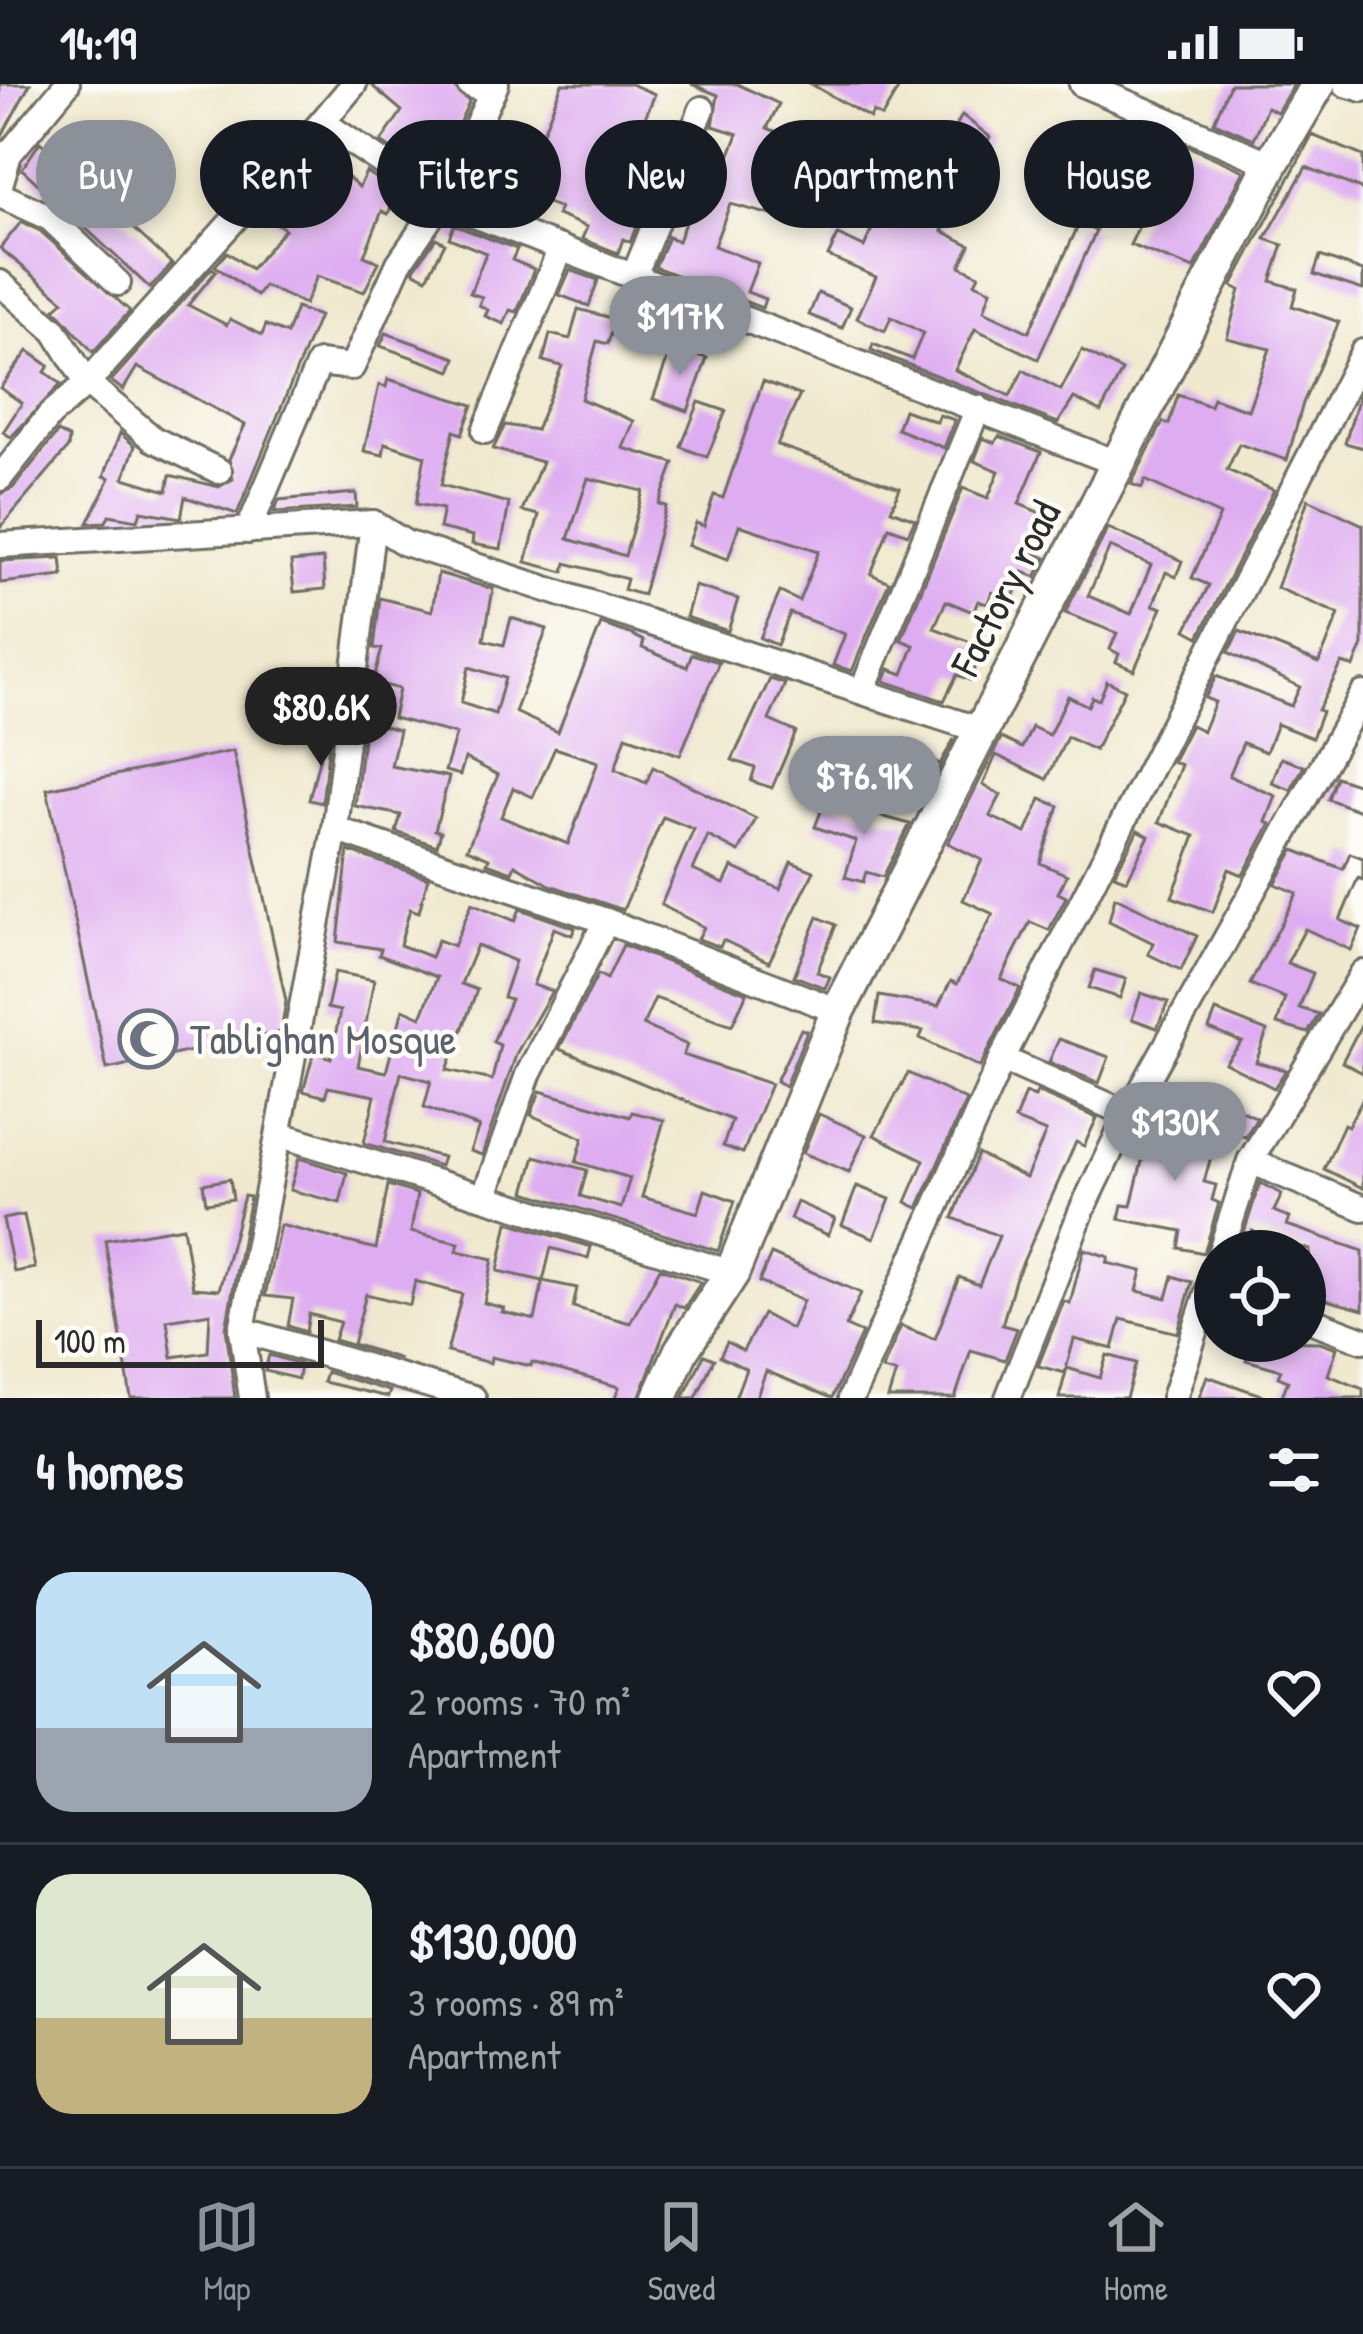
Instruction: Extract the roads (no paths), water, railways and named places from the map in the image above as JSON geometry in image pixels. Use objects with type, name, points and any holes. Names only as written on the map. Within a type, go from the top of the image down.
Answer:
[{"type":"street","points":[[0,185],[9,154],[67,84]]},
{"type":"street","points":[[324,120],[354,84]]},
{"type":"street","points":[[1082,84],[1271,164]]},
{"type":"street","name":"Factory road","points":[[660,1398],[681,1351],[732,1273],[838,1011],[1271,164],[1318,84]]},
{"type":"street","points":[[1346,84],[1363,89]]},
{"type":"street","points":[[473,120],[486,87]]},
{"type":"street","points":[[634,276],[702,109]]},
{"type":"street","points":[[0,195],[49,218],[118,283]]},
{"type":"street","points":[[0,478],[50,415],[87,383],[227,228]]},
{"type":"street","points":[[248,531],[319,363],[352,367],[399,262],[423,228]]},
{"type":"street","points":[[509,228],[1119,464]]},
{"type":"street","points":[[484,431],[561,248]]},
{"type":"street","points":[[0,283],[56,331],[87,383],[153,439],[219,471]]},
{"type":"street","points":[[850,1398],[1002,1059],[1363,352]]},
{"type":"street","points":[[863,689],[978,408]]},
{"type":"street","points":[[252,1398],[242,1330],[335,830],[373,523]]},
{"type":"street","points":[[0,545],[373,523],[404,543],[983,731]]},
{"type":"street","points":[[1008,1398],[1082,1210],[1128,1114],[1363,694]]},
{"type":"street","points":[[335,830],[606,921],[838,1011]]},
{"type":"street","points":[[485,1195],[528,1075],[606,921]]},
{"type":"street","points":[[1228,1230],[1250,1161],[1360,984]]},
{"type":"street","points":[[1002,1059],[1128,1114]]},
{"type":"street","points":[[280,1135],[732,1273]]},
{"type":"street","points":[[1250,1161],[1363,1208]]},
{"type":"street","points":[[1326,1326],[1363,1340]]},
{"type":"street","points":[[242,1330],[473,1398]]},
{"type":"street","points":[[1174,1398],[1194,1340]]},
{"type":"place","name":"Tablighan Mosque","points":[[148,1039]]}]
